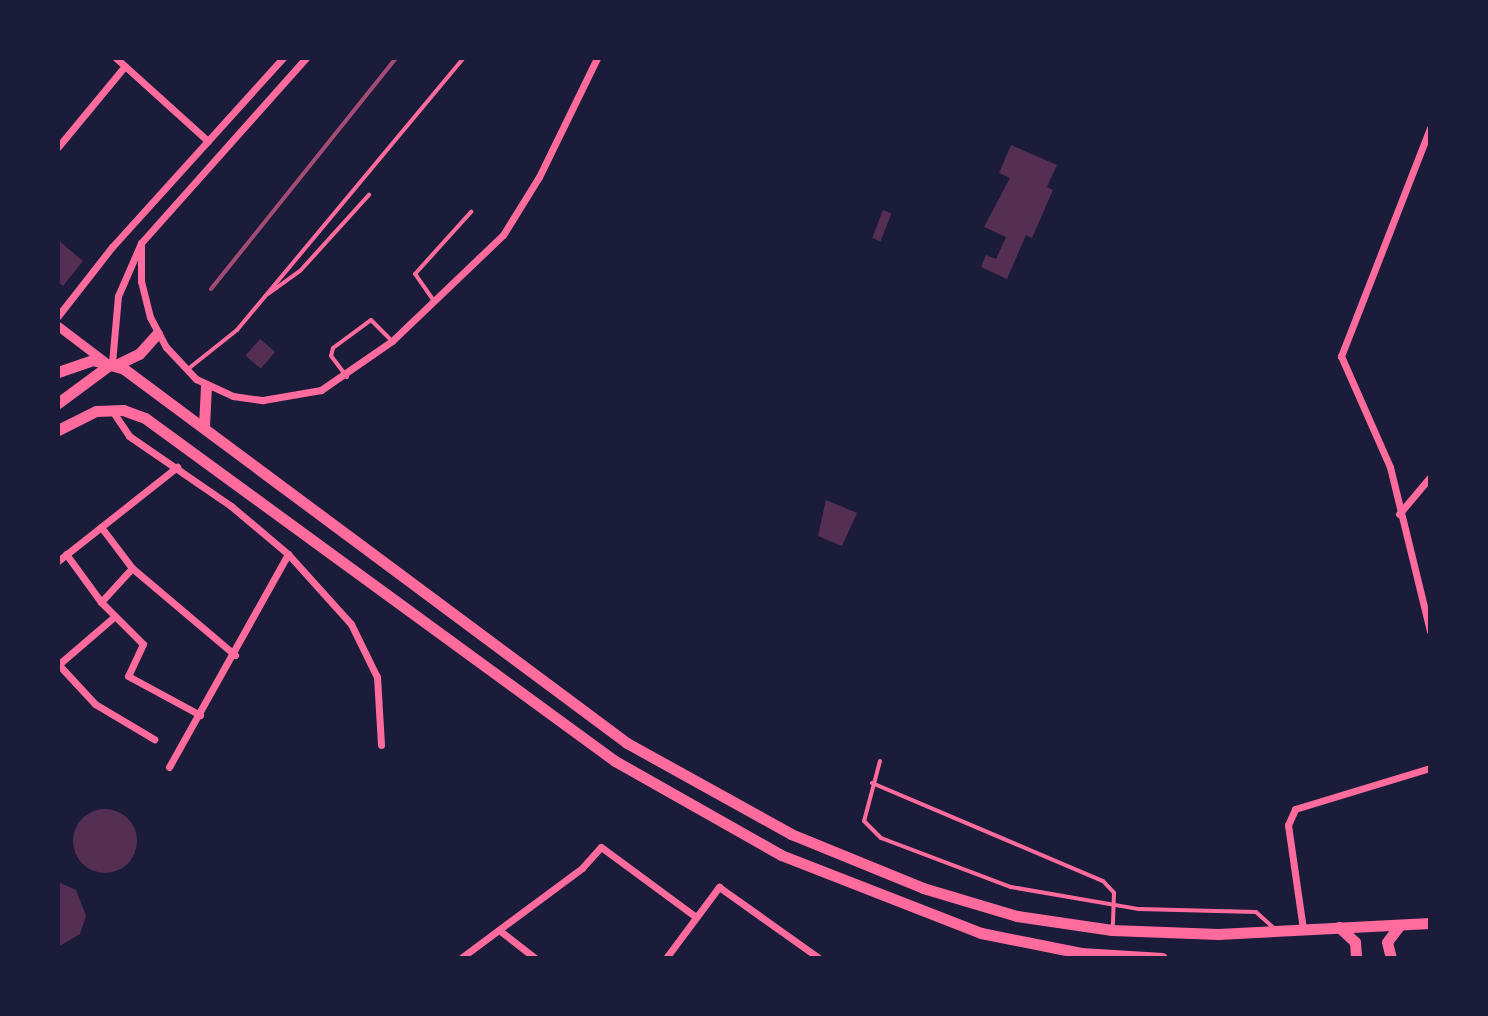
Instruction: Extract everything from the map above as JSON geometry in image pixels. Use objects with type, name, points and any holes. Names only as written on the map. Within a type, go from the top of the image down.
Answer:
[{"type":"main road","points":[[58,403],[110,363],[139,354],[157,334]]},
{"type":"main road","points":[[58,372],[82,361],[110,363],[204,426],[334,528],[645,754],[791,834],[923,888],[1017,916],[1112,930],[1277,931],[1430,923]]},
{"type":"main road","points":[[204,426],[206,386]]},
{"type":"main road","points":[[58,430],[81,415],[111,409],[155,425],[615,761],[781,855],[981,933],[1081,953],[1162,958]]},
{"type":"main road","points":[[1391,958],[1387,942],[1400,925]]},
{"type":"main road","points":[[1339,927],[1355,942],[1356,958]]},
{"type":"street","points":[[116,58],[208,141]]},
{"type":"street","points":[[58,326],[110,363],[118,296],[141,243],[306,58]]},
{"type":"street","points":[[141,243],[141,281],[157,334],[186,371],[206,386],[233,396],[292,398],[347,377],[436,303],[516,217],[597,58]]},
{"type":"street","points":[[58,316],[281,59]]},
{"type":"street","points":[[58,147],[125,66]]},
{"type":"street","points":[[1430,128],[1341,356],[1390,467],[1430,631]]},
{"type":"street","points":[[111,409],[129,436],[177,467],[288,554],[351,624],[371,658],[380,693],[381,745]]},
{"type":"street","points":[[58,561],[177,467]]},
{"type":"street","points":[[1399,514],[1430,477]]},
{"type":"street","points":[[101,527],[132,568],[235,655]]},
{"type":"street","points":[[66,554],[101,602],[143,644],[128,676],[200,715]]},
{"type":"street","points":[[169,767],[235,655],[288,554]]},
{"type":"street","points":[[101,602],[132,568]]},
{"type":"street","points":[[115,616],[58,664],[95,704],[154,739]]},
{"type":"street","points":[[1303,929],[1288,825],[1295,809],[1430,768]]},
{"type":"street","points":[[468,956],[582,868],[601,847],[696,917]]},
{"type":"street","points":[[666,958],[719,887],[819,958]]},
{"type":"street","points":[[499,930],[535,958]]},
{"type":"lane","points":[[186,371],[237,330],[464,58]]},
{"type":"lane","points":[[263,297],[300,271],[369,195]]},
{"type":"lane","points":[[436,303],[415,274],[471,212]]},
{"type":"lane","points":[[347,377],[331,356],[333,348],[371,320],[392,341]]},
{"type":"lane","points":[[880,761],[864,821],[881,838],[994,883],[1115,905],[1256,912],[1277,931]]},
{"type":"lane","points":[[872,783],[1103,881],[1114,893],[1112,930]]},
{"type":"building","points":[[1011,145],[1057,165],[1047,187],[1053,190],[1032,238],[1026,235],[1007,279],[981,267],[986,255],[996,259],[1006,237],[984,227],[1010,178],[999,173]]},
{"type":"building","points":[[883,210],[891,213],[881,241],[872,238]]},
{"type":"building","points":[[58,240],[83,261],[63,286],[58,282]]},
{"type":"building","points":[[260,339],[275,352],[261,369],[246,356]]},
{"type":"building","points":[[826,500],[857,513],[842,546],[818,536]]},
{"type":"building","points":[[99,809],[111,809],[128,818],[135,829],[135,853],[128,864],[111,873],[99,873],[87,868],[78,859],[73,847],[73,835],[78,823],[87,814]]},
{"type":"building","points":[[58,882],[76,890],[86,916],[80,934],[58,947]]},
{"type":"railway","points":[[211,289],[396,58]]}]
